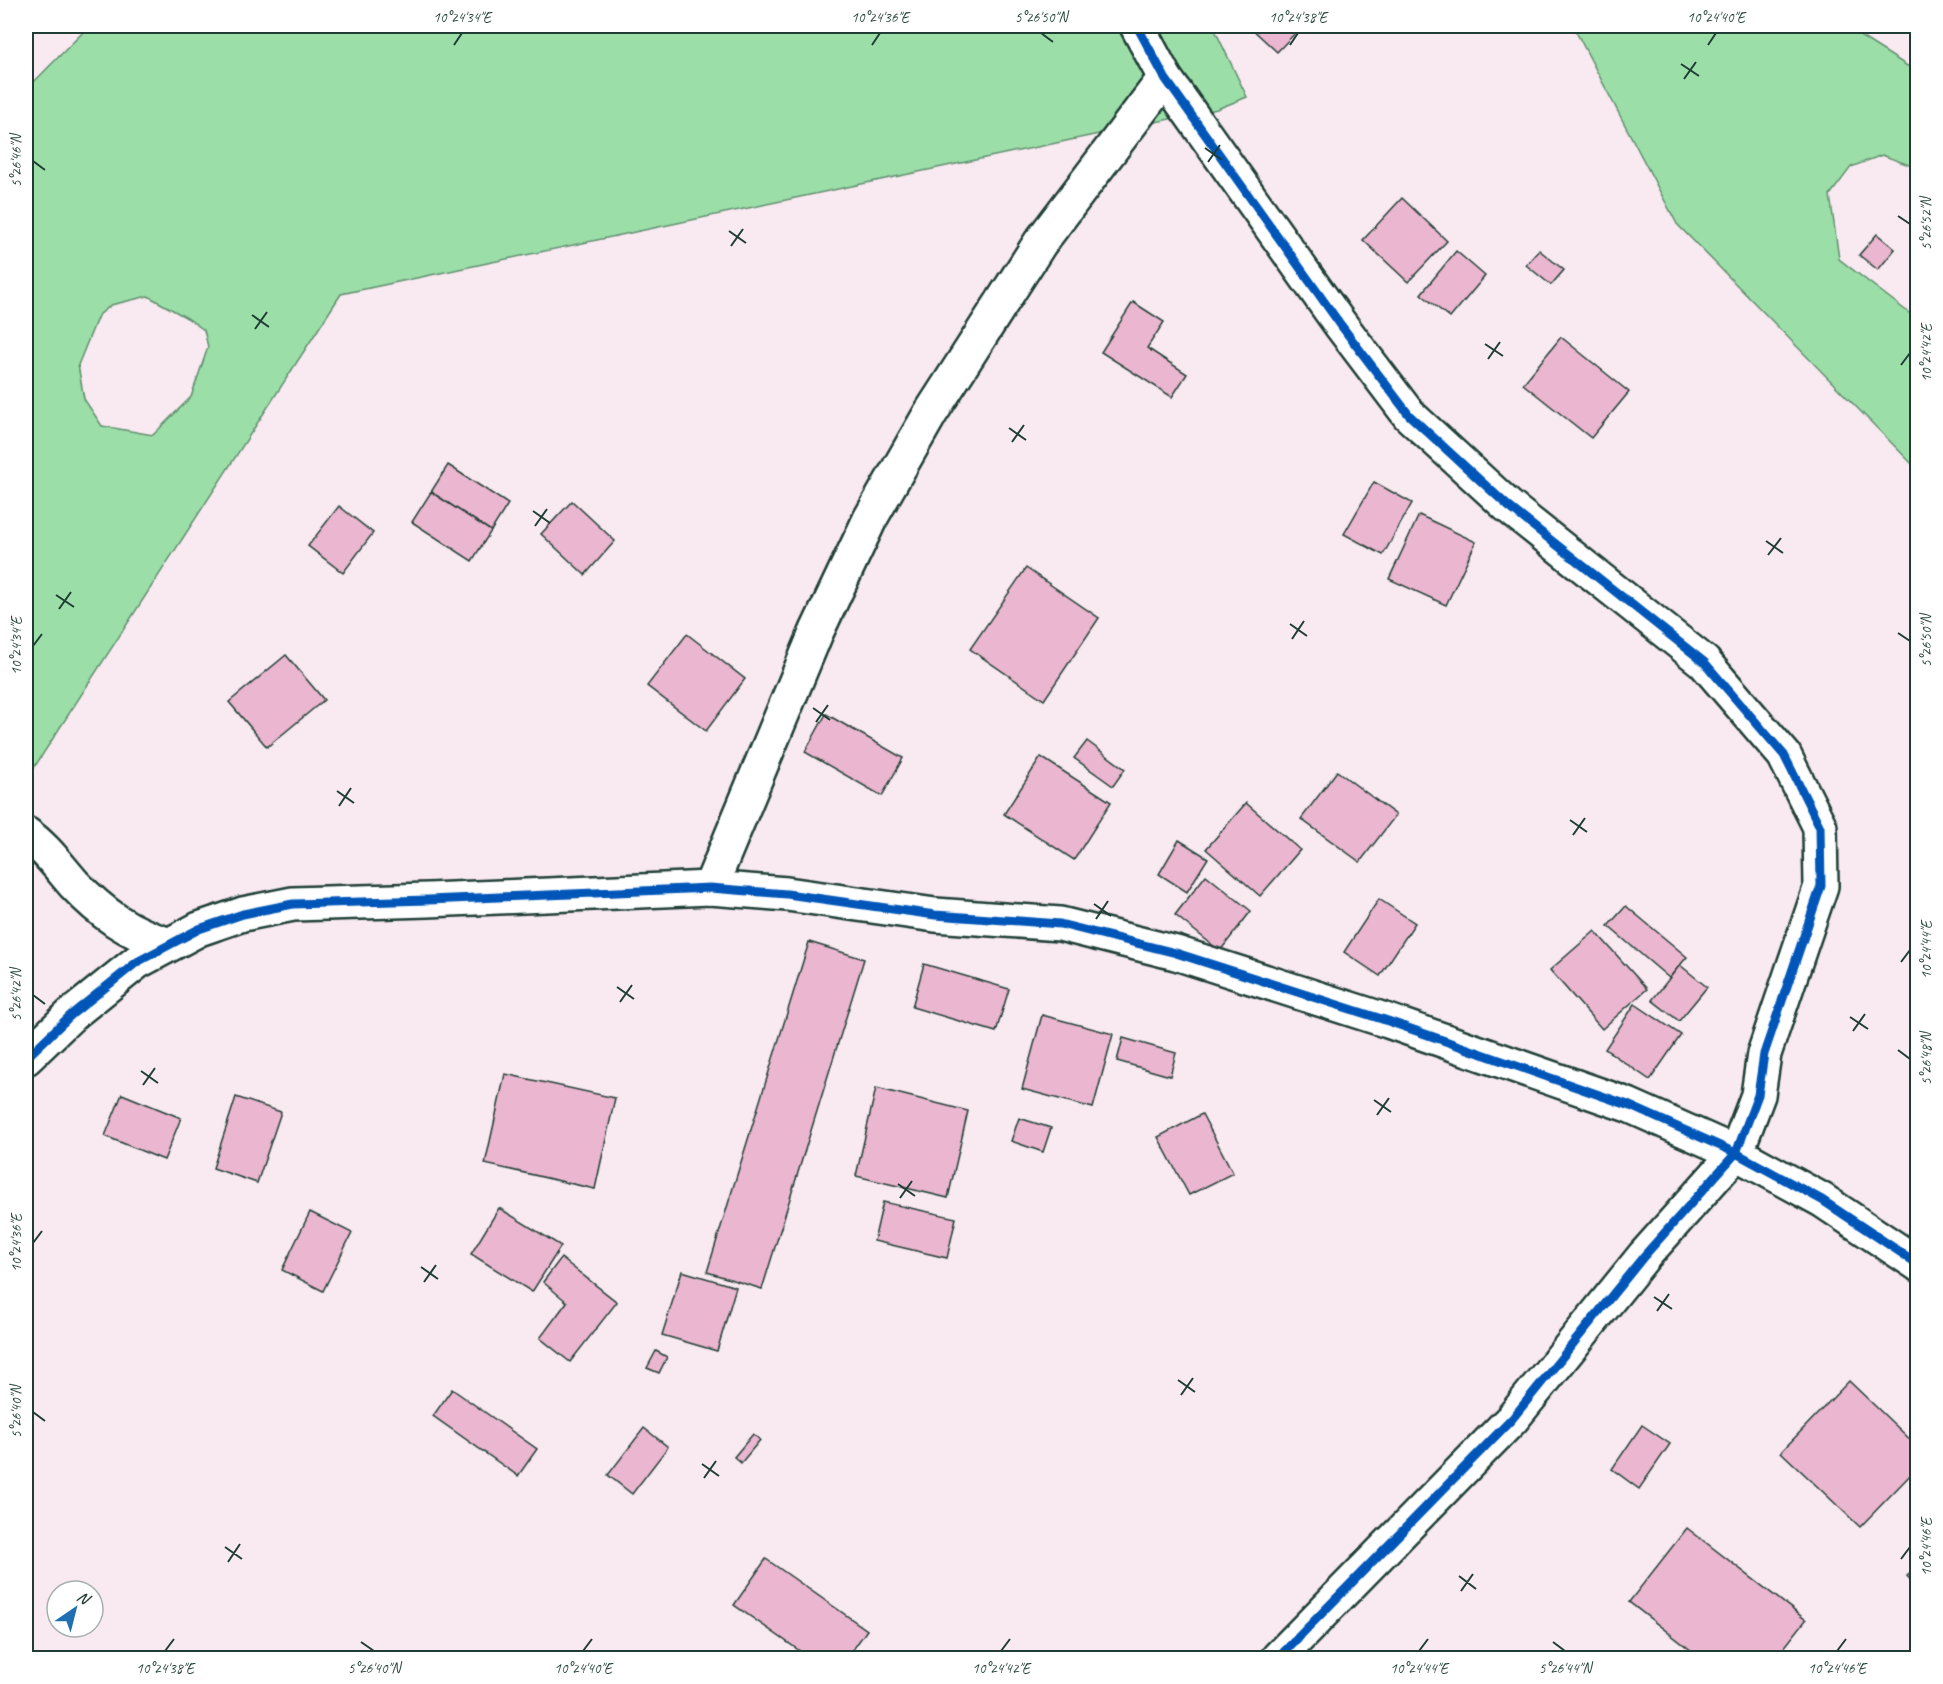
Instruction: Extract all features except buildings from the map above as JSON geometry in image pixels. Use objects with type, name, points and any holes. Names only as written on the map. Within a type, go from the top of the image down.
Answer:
[{"type":"street","points":[[1137,26],[1165,78],[1340,324],[1410,415],[1508,507],[1704,662],[1784,755],[1820,827],[1821,886],[1764,1054],[1758,1095],[1736,1153],[1644,1256],[1512,1419],[1278,1659]]},
{"type":"street","points":[[711,888],[816,633],[870,519],[930,414],[1040,243],[1165,78]]},
{"type":"street","points":[[26,834],[105,914],[146,938],[167,944]]},
{"type":"street","points":[[26,1058],[43,1040],[136,962],[199,928],[243,914],[293,904],[711,888],[787,894],[935,915],[1060,924],[1176,953],[1399,1024],[1628,1105],[1736,1153],[1822,1200],[1917,1264]]},
{"type":"green space","points":[[89,26],[1213,26],[1247,97],[1217,109],[341,294],[26,780],[26,90]],"holes":[[[148,296],[204,330],[208,347],[191,397],[153,435],[102,426],[84,399],[78,365],[98,316],[111,305]]]},
{"type":"green space","points":[[1573,26],[1844,26],[1917,72],[1917,168],[1882,155],[1851,167],[1830,195],[1839,259],[1917,319],[1917,469],[1677,224]]},
{"type":"cycle path","points":[[1137,26],[1165,78],[1340,324],[1409,415],[1508,506],[1704,662],[1784,755],[1820,827],[1821,886],[1764,1054],[1758,1095],[1736,1153],[1644,1256],[1512,1419],[1278,1658]]},
{"type":"cycle path","points":[[26,1058],[71,1015],[137,962],[199,929],[243,914],[293,904],[710,888],[787,894],[935,915],[1060,924],[1176,953],[1388,1021],[1628,1105],[1736,1153],[1822,1200],[1918,1264]]}]
